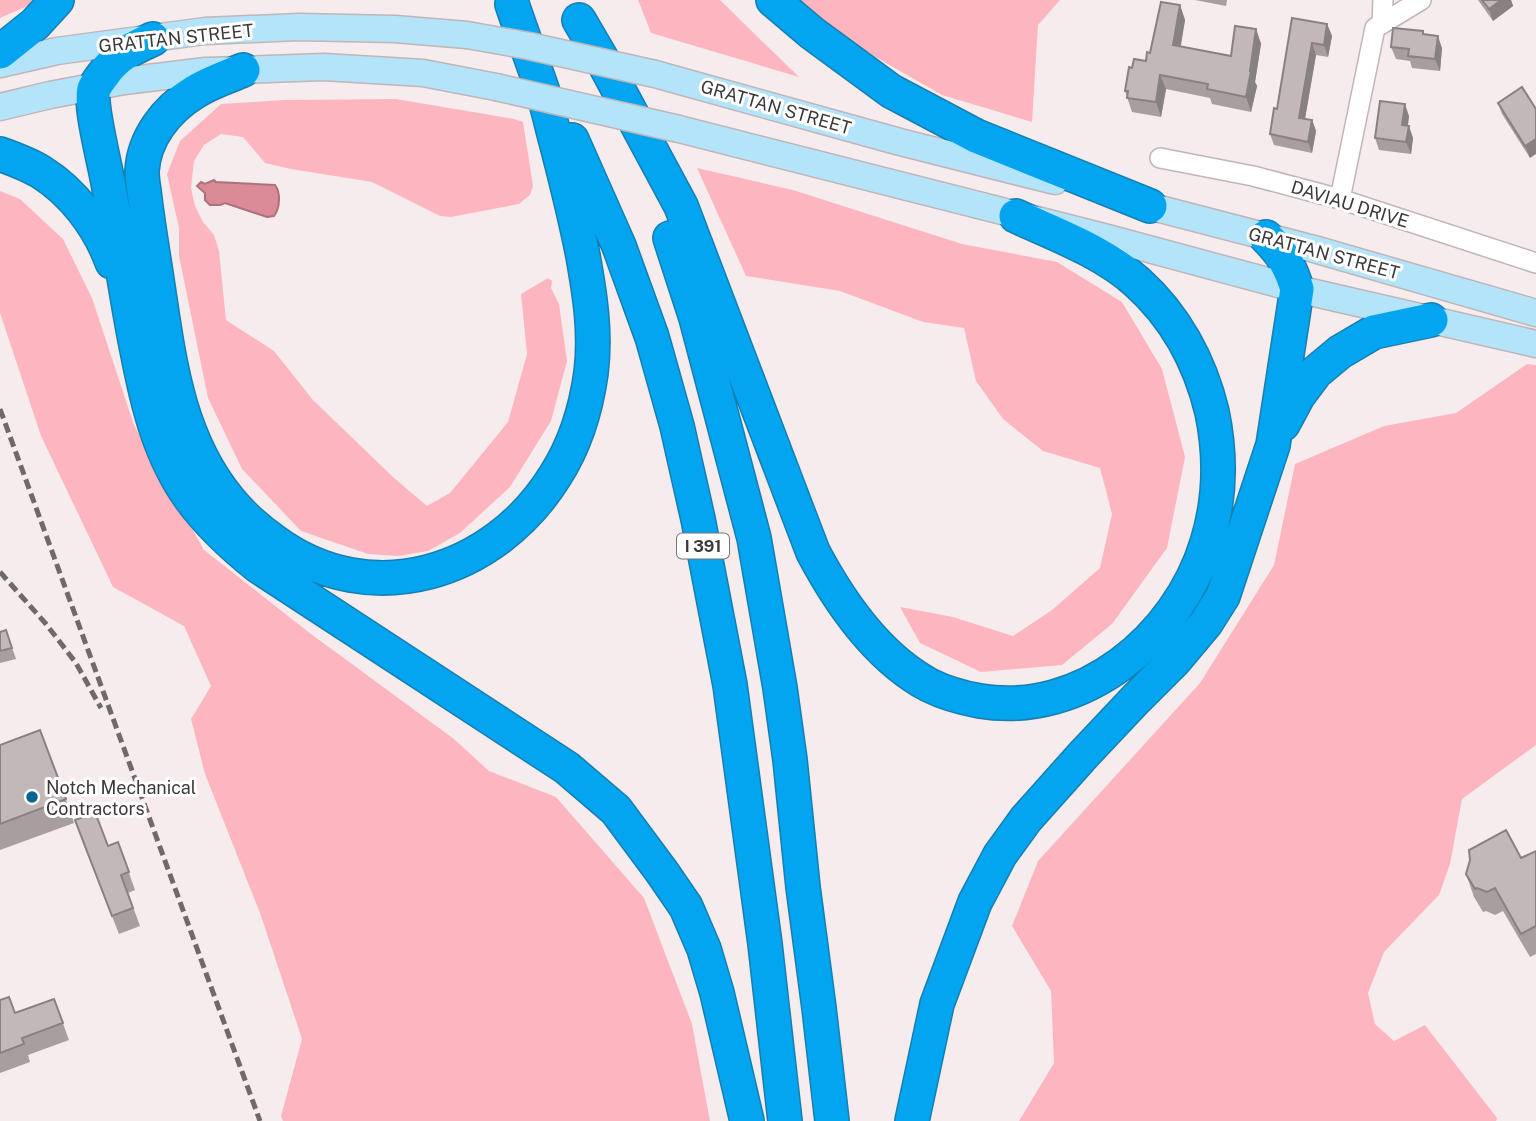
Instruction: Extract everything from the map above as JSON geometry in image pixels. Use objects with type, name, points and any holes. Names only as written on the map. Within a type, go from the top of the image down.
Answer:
[{"type":"highway","points":[[0,52],[35,24],[57,0]]},
{"type":"highway","points":[[773,0],[812,33],[891,91],[976,136],[1150,206]]},
{"type":"highway","points":[[243,70],[194,92],[173,108],[157,126],[146,151],[142,171],[168,348],[188,430],[205,464],[227,498],[255,526],[300,558],[333,572],[375,578],[396,578],[434,571],[467,557],[498,538],[543,494],[571,448],[583,412],[591,370],[593,317],[578,230],[544,97],[511,2]]},
{"type":"highway","name":"I 391","points":[[511,2],[619,246],[652,337],[677,426],[730,685],[762,917],[785,1121]]},
{"type":"highway","points":[[574,10],[681,206],[813,552],[825,576],[872,639],[915,677],[948,693],[1007,704],[1048,699],[1084,687],[1115,669],[1149,638],[1182,597],[1202,559],[1212,523],[1218,485],[1215,430],[1204,383],[1190,349],[1168,315],[1145,290],[1118,267],[1091,251],[1016,216]]},
{"type":"highway","name":"I 391","points":[[574,10],[644,164],[669,236],[696,318],[754,538],[790,760],[832,1121]]},
{"type":"highway","points":[[153,39],[122,54],[110,65],[93,93],[95,118],[110,188],[145,393],[163,448],[173,469],[190,498],[218,530],[258,566],[567,768],[616,810],[686,907],[704,949],[747,1121]]},
{"type":"highway","points":[[0,154],[39,170],[55,181],[85,213],[99,232],[110,257],[132,324]]},
{"type":"highway","points":[[1266,237],[1280,251],[1291,269],[1297,289],[1273,445]]},
{"type":"highway","points":[[912,1121],[937,1004],[975,902],[1000,855],[1026,819],[1093,744],[1175,660],[1212,614],[1223,596],[1273,445],[1298,396],[1316,372],[1340,352],[1374,332],[1431,320]]},
{"type":"main road","name":"GRATTAN STREET","points":[[0,64],[57,51],[205,31],[299,27],[395,29],[467,35],[655,74],[900,142],[1266,237],[1536,313]]},
{"type":"main road","name":"GRATTAN STREET","points":[[0,107],[124,81],[193,73],[324,66],[423,73],[679,129],[1297,289],[1536,344]]},
{"type":"street","points":[[1382,24],[1383,0]]},
{"type":"street","points":[[1340,199],[1375,28],[1421,0]]},
{"type":"street","name":"DAVIAU DRIVE","points":[[1160,158],[1253,176],[1340,199],[1536,263]]},
{"type":"shaded area","points":[[0,0],[35,0],[34,3],[0,18]]},
{"type":"shaded area","points":[[638,0],[720,0],[799,77],[651,33]]},
{"type":"shaded area","points":[[800,0],[1060,0],[1038,25],[1032,122],[942,95],[844,39]]},
{"type":"shaded area","points":[[396,99],[523,122],[533,186],[530,195],[519,204],[451,217],[440,216],[372,182],[265,163],[243,137],[221,134],[204,145],[194,161],[191,188],[195,206],[214,235],[219,251],[226,320],[274,351],[313,400],[427,506],[450,493],[508,422],[527,354],[521,294],[548,278],[552,281],[551,288],[559,304],[567,361],[551,421],[510,487],[460,533],[428,551],[398,556],[368,554],[301,531],[242,469],[208,398],[179,256],[179,228],[167,174],[180,141],[221,104],[284,100]]},
{"type":"shaded area","points":[[697,168],[793,190],[962,244],[1057,262],[1122,302],[1162,369],[1185,457],[1167,548],[1112,624],[1062,665],[981,672],[920,643],[900,607],[953,617],[1013,636],[1052,610],[1100,568],[1112,514],[1100,468],[1043,451],[1003,419],[976,381],[964,328],[923,322],[840,291],[746,276]]},
{"type":"shaded area","points":[[214,180],[275,185],[279,196],[276,213],[267,217],[225,203],[210,205],[205,200],[205,193],[197,186],[201,182],[205,184]]},
{"type":"shaded area","points":[[0,191],[20,199],[63,239],[92,298],[134,425],[204,550],[311,634],[454,739],[489,771],[556,797],[644,898],[692,1024],[710,1121],[283,1121],[281,1116],[302,1039],[260,913],[205,774],[191,719],[211,686],[184,626],[113,587],[41,436],[0,313]]},
{"type":"shaded area","points":[[1527,364],[1536,365],[1536,745],[1462,799],[1450,864],[1439,895],[1384,952],[1368,993],[1375,1024],[1394,1041],[1425,1025],[1497,1118],[1496,1121],[1019,1121],[1054,1063],[1051,991],[1012,926],[1038,861],[1200,683],[1274,565],[1295,464],[1384,426],[1456,413]]},
{"type":"building","points":[[1482,0],[1501,0],[1489,9]]},
{"type":"building","points":[[1161,2],[1180,5],[1173,45],[1231,56],[1235,26],[1256,29],[1246,97],[1207,89],[1208,84],[1160,75],[1156,102],[1127,98],[1128,91],[1125,91],[1129,67],[1132,68],[1134,59],[1146,61],[1147,52],[1150,53]]},
{"type":"building","points":[[1292,18],[1327,24],[1324,45],[1312,43],[1299,118],[1312,120],[1308,142],[1270,134],[1274,108],[1277,109]]},
{"type":"building","points":[[1393,28],[1423,31],[1423,34],[1438,36],[1435,59],[1408,56],[1409,49],[1391,47]]},
{"type":"building","points":[[1522,87],[1536,109],[1536,139],[1525,146],[1498,103]]},
{"type":"building","points":[[1380,101],[1405,104],[1402,125],[1409,126],[1406,142],[1375,138]]},
{"type":"building","points":[[6,630],[12,648],[0,651],[0,632]]},
{"type":"building","name":"Notch Mechanical Contractors","points":[[40,730],[66,799],[0,824],[0,745]]},
{"type":"building","points":[[95,812],[108,846],[118,842],[129,872],[121,875],[133,908],[112,916],[75,820]]},
{"type":"building","points":[[1506,830],[1521,858],[1536,851],[1536,926],[1521,934],[1495,888],[1487,892],[1475,889],[1466,874],[1470,860],[1469,850]]},
{"type":"building","points":[[9,997],[15,1013],[54,999],[63,1023],[22,1038],[24,1044],[0,1053],[0,1000]]},
{"type":"railway","points":[[0,409],[260,1121]]},
{"type":"railway","points":[[0,572],[76,663],[101,708]]},
{"type":"place","name":"Notch Mechanical Contractors","points":[[32,797]]}]
